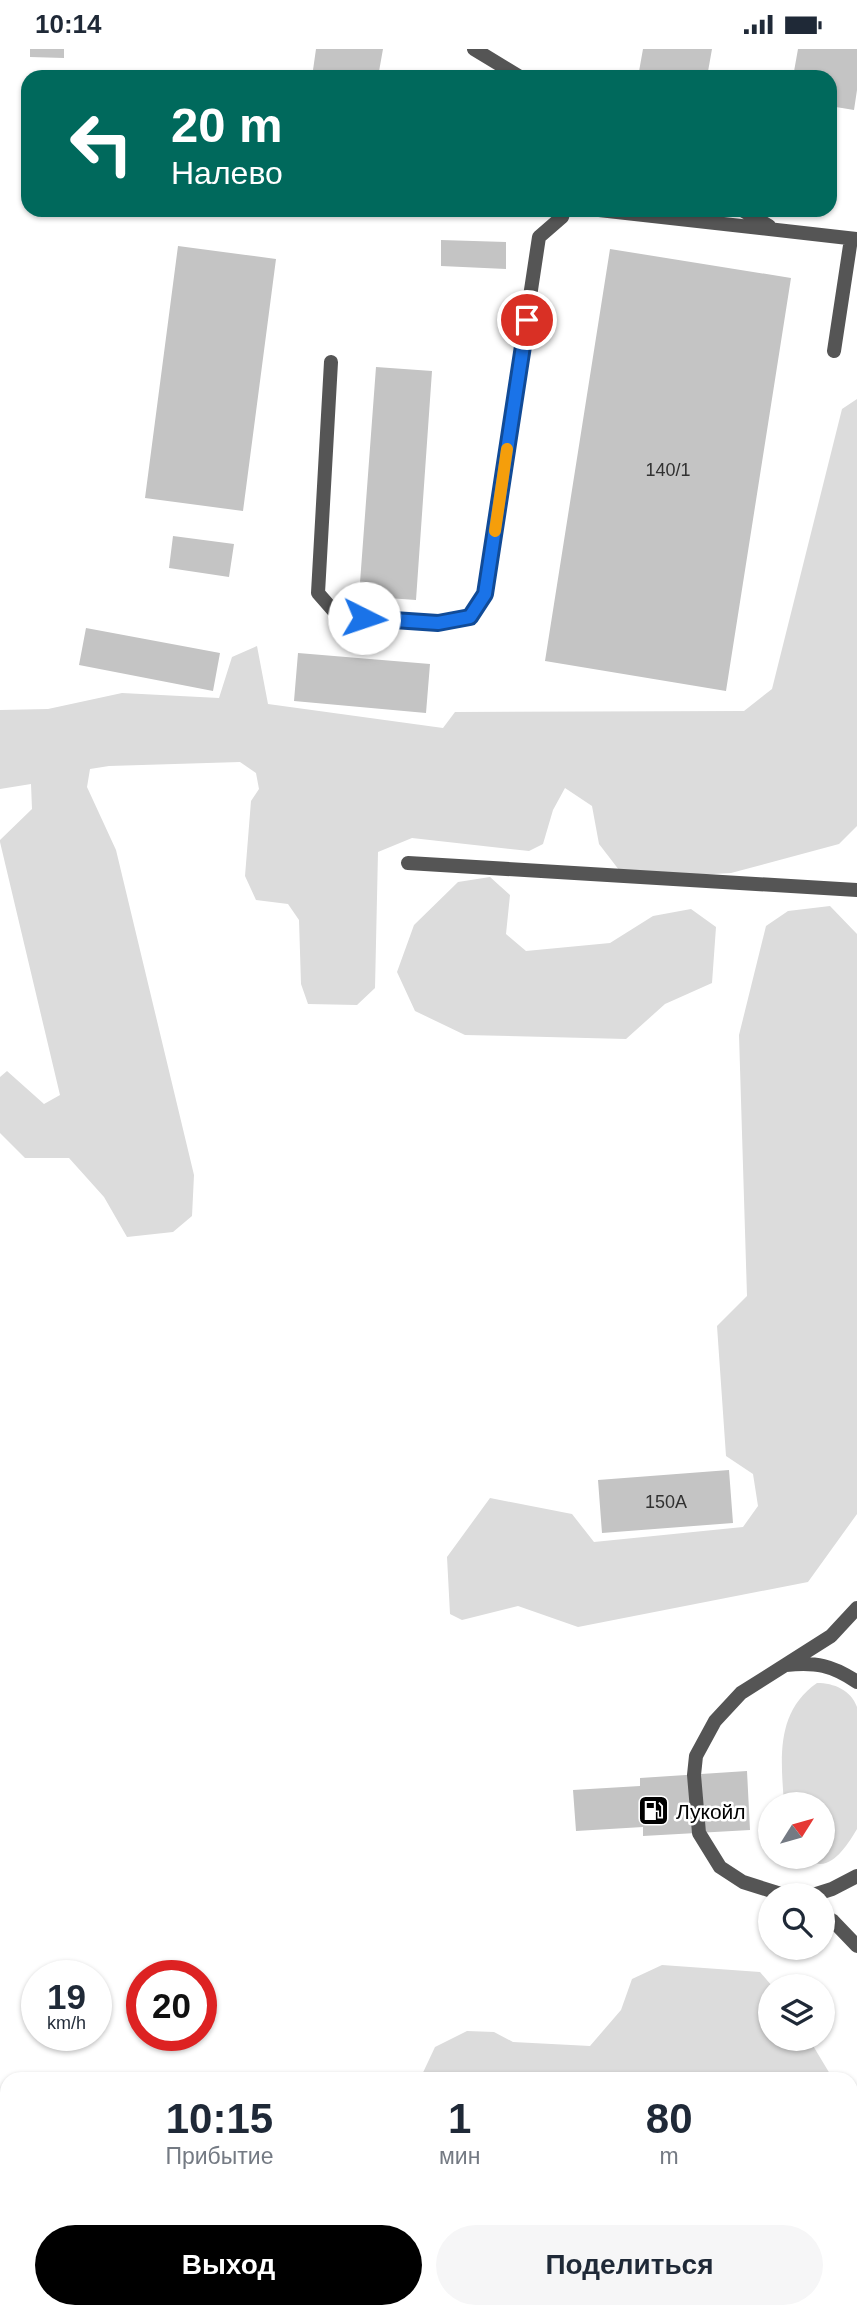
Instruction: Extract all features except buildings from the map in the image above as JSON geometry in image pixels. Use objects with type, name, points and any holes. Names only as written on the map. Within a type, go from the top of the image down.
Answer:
[{"type":"lane","points":[[474,49],[508,70]]},
{"type":"lane","points":[[331,362],[318,593],[339,617],[438,623],[470,617],[485,594],[539,237],[562,217]]},
{"type":"lane","points":[[663,217],[854,239],[834,351]]},
{"type":"lane","points":[[753,217],[773,229]]},
{"type":"lane","points":[[408,863],[857,890]]},
{"type":"lane","points":[[758,1887],[743,1882],[720,1867],[699,1833],[694,1775],[696,1756],[715,1721],[741,1693],[831,1636],[857,1608]]},
{"type":"lane","points":[[782,1666],[811,1663],[839,1669],[857,1682]]},
{"type":"lane","points":[[835,1887],[857,1876]]},
{"type":"lane","points":[[835,1923],[857,1946]]},
{"type":"shaded area","points":[[857,399],[857,826],[839,844],[731,873],[626,879],[599,844],[592,806],[565,788],[553,810],[543,844],[529,851],[412,838],[378,852],[375,988],[357,1005],[308,1004],[301,984],[299,920],[288,904],[256,900],[245,876],[251,801],[259,789],[256,773],[240,762],[109,766],[90,769],[87,787],[116,850],[194,1175],[192,1216],[173,1232],[127,1237],[104,1197],[69,1158],[25,1158],[0,1133],[0,1077],[7,1071],[44,1104],[60,1095],[0,842],[32,809],[31,784],[0,789],[0,710],[48,709],[122,693],[219,698],[232,657],[257,646],[268,704],[443,728],[455,712],[744,711],[772,689],[842,409]]},
{"type":"shaded area","points":[[490,877],[510,895],[506,934],[526,951],[610,943],[653,916],[691,909],[716,927],[712,983],[665,1004],[626,1039],[465,1035],[415,1011],[397,972],[414,925],[458,882]]},
{"type":"shaded area","points":[[830,906],[857,934],[857,1514],[808,1582],[578,1627],[518,1606],[462,1620],[450,1614],[447,1557],[490,1498],[572,1514],[594,1542],[743,1527],[758,1506],[753,1474],[726,1456],[717,1326],[747,1296],[739,1035],[766,926],[788,911]]},
{"type":"shaded area","points":[[817,1683],[830,1684],[851,1696],[857,1707],[857,1829],[835,1858],[835,1792],[783,1792],[782,1754],[787,1722],[803,1695]]},
{"type":"shaded area","points":[[662,1965],[760,1972],[758,2051],[816,2051],[829,2072],[423,2072],[435,2047],[467,2031],[494,2032],[513,2042],[590,2046],[621,2010],[632,1979]]},
{"type":"slow traffic","points":[[495,531],[507,449]]},
{"type":"place","name":"Лукойл","points":[[653,1811]]},
{"type":"route","points":[[364,618],[438,623],[470,617],[485,594],[527,320]]}]
